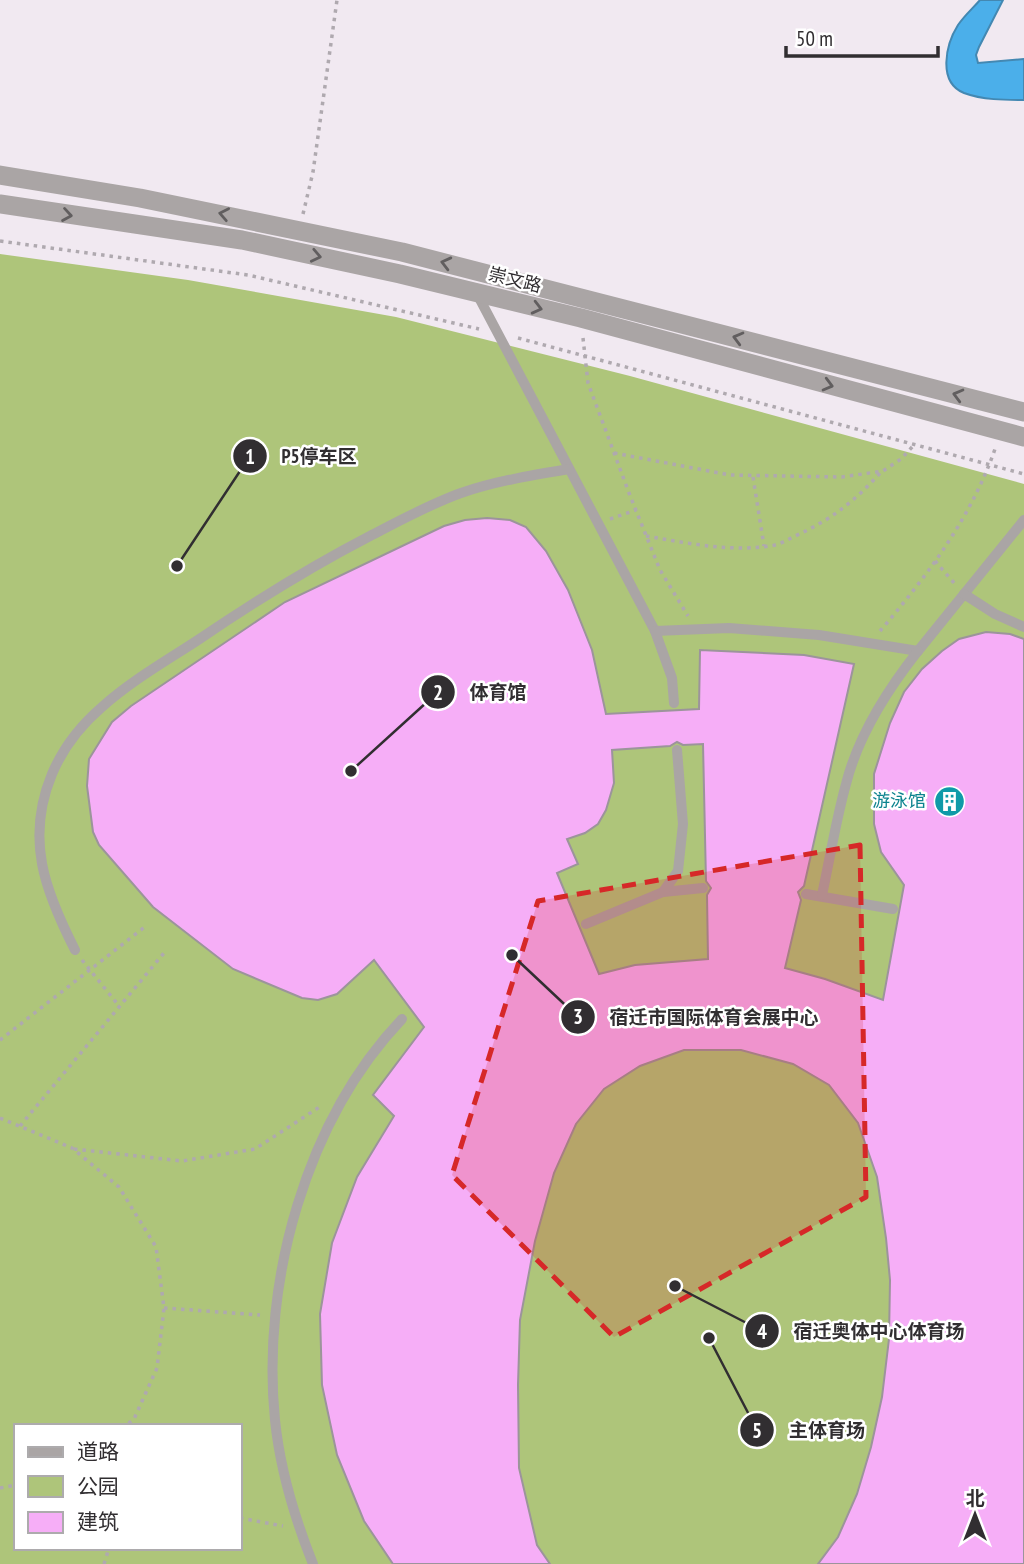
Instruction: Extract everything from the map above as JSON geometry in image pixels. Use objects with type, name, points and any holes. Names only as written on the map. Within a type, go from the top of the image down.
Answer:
[{"type":"street","name":"崇文路","points":[[0,175],[140,198],[428,258],[1024,412]]},
{"type":"street","name":"崇文路","points":[[0,204],[242,240],[400,274],[581,318],[1024,437]]},
{"type":"lane","points":[[476,292],[655,631],[672,678],[674,703]]},
{"type":"lane","points":[[75,950],[53,907],[43,870],[39,842],[40,814],[48,784],[61,755],[76,733],[103,706],[255,602],[316,564],[393,524],[469,491],[499,482],[569,469]]},
{"type":"lane","points":[[822,895],[846,781],[866,732],[889,688],[1024,520]]},
{"type":"lane","points":[[964,594],[995,614],[1024,627]]},
{"type":"lane","points":[[655,631],[729,628],[819,635],[918,651]]},
{"type":"lane","points":[[663,892],[678,871],[681,854],[683,824],[677,750]]},
{"type":"lane","points":[[586,924],[663,892],[703,888]]},
{"type":"lane","points":[[806,894],[893,909]]},
{"type":"lane","points":[[313,1564],[285,1476],[275,1422],[272,1371],[274,1316],[290,1228],[320,1143],[352,1087],[386,1036],[402,1019]]},
{"type":"path","points":[[300,230],[313,172],[337,0]]},
{"type":"path","points":[[581,318],[588,383],[660,570],[696,629]]},
{"type":"path","points":[[870,643],[919,586],[960,524],[984,482],[1001,431]]},
{"type":"path","points":[[646,536],[712,547],[773,546],[814,528],[853,502],[883,471],[901,459],[914,445]]},
{"type":"path","points":[[614,453],[753,477],[842,477],[883,471]]},
{"type":"path","points":[[753,477],[764,546]]},
{"type":"path","points":[[598,523],[636,510]]},
{"type":"path","points":[[935,561],[964,594]]},
{"type":"path","points":[[0,1040],[146,926]]},
{"type":"path","points":[[75,950],[119,1007]]},
{"type":"path","points":[[20,1126],[164,953]]},
{"type":"path","points":[[0,1118],[72,1148],[182,1161],[256,1149],[352,1087]]},
{"type":"path","points":[[72,1148],[119,1187],[156,1247],[164,1308],[158,1368],[134,1419],[128,1424]]},
{"type":"path","points":[[164,1308],[274,1316]]},
{"type":"path","points":[[242,1518],[300,1528]]},
{"type":"highlighted area","points":[[860,845],[866,1197],[614,1337],[452,1175],[538,901]]},
{"type":"green space","points":[[0,254],[188,280],[396,317],[630,376],[1024,484],[1024,1564],[0,1564]]},
{"type":"water","points":[[980,0],[1003,0],[979,47],[976,55],[978,63],[1024,59],[1024,100],[971,95],[955,88],[950,80],[946,62],[950,42],[958,25]]},
{"type":"building","points":[[465,520],[510,520],[526,527],[546,551],[568,590],[592,650],[606,714],[699,709],[700,650],[804,655],[854,664],[804,886],[798,892],[801,900],[785,968],[883,1000],[904,885],[881,852],[874,824],[874,774],[890,723],[904,692],[922,669],[959,639],[986,632],[1010,634],[1024,639],[1024,1564],[818,1564],[838,1537],[857,1494],[882,1397],[889,1339],[890,1280],[877,1177],[858,1123],[829,1085],[793,1064],[741,1050],[684,1050],[640,1066],[604,1089],[576,1124],[554,1173],[535,1241],[520,1320],[518,1385],[519,1468],[537,1545],[550,1564],[393,1564],[364,1521],[337,1455],[322,1385],[320,1314],[332,1243],[357,1177],[394,1116],[373,1095],[424,1027],[374,960],[337,994],[318,1000],[302,998],[233,969],[153,907],[99,845],[93,832],[87,786],[89,759],[112,722],[131,706],[285,602],[444,526]],"holes":[[[677,742],[683,745],[703,744],[706,881],[711,888],[707,895],[708,959],[635,965],[599,974],[557,873],[578,864],[567,839],[585,833],[598,824],[606,810],[614,783],[612,750],[670,746]]]},
{"type":"place","name":"P5停车区","points":[[177,566]]},
{"type":"place","name":"体育馆","points":[[351,771]]},
{"type":"place","name":"游泳馆","points":[[949,801]]},
{"type":"place","name":"宿迁市国际体育会展中心","points":[[512,955]]},
{"type":"place","name":"宿迁奥体中心体育场","points":[[675,1286]]},
{"type":"place","name":"主体育场","points":[[709,1338]]}]
